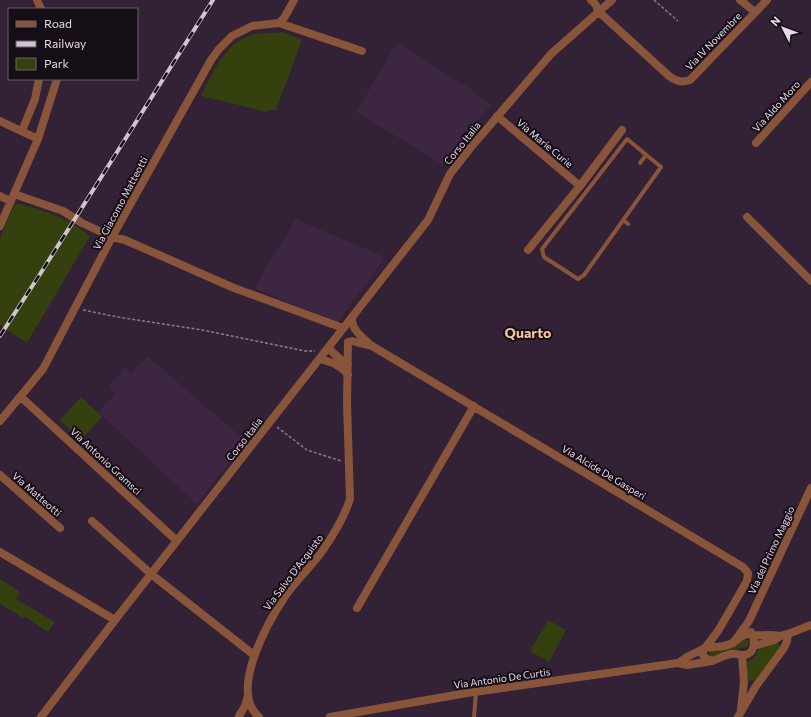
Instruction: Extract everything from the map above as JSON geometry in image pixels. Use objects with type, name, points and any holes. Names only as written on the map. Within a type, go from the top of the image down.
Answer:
[{"type":"street","points":[[278,23],[284,18],[294,0]]},
{"type":"street","name":"Via IV Novembre","points":[[591,0],[596,5],[598,11],[669,76],[675,80],[683,82],[690,80],[767,0]]},
{"type":"street","name":"Corso Italia","points":[[41,717],[115,620],[428,220],[450,174],[472,146],[551,54],[612,0]]},
{"type":"street","points":[[740,0],[755,12]]},
{"type":"street","points":[[278,23],[362,51]]},
{"type":"street","name":"Via Giacomo Matteotti","points":[[0,421],[43,369],[112,237],[219,48],[232,36],[252,26],[278,23]]},
{"type":"street","points":[[22,131],[35,99],[39,80]]},
{"type":"street","points":[[0,226],[38,139],[57,80]]},
{"type":"street","name":"Via Aldo Moro","points":[[756,143],[811,82]]},
{"type":"street","name":"Via Marie Curie","points":[[497,116],[583,188]]},
{"type":"street","points":[[0,121],[38,139]]},
{"type":"street","points":[[528,250],[583,188],[622,130]]},
{"type":"street","points":[[0,196],[12,197],[63,211],[82,223],[112,237],[125,240],[234,288],[343,328],[348,326],[355,330]]},
{"type":"street","points":[[747,218],[811,281]]},
{"type":"street","points":[[343,328],[342,337],[345,341],[350,342],[355,340],[355,330],[352,317]]},
{"type":"street","name":"Via Alcide De Gasperi","points":[[355,330],[372,346],[743,567],[748,573],[747,581],[718,631],[705,648]]},
{"type":"street","name":"Via Alcide De Gasperi","points":[[350,342],[372,346]]},
{"type":"street","name":"Via Salvo D'Acquisto","points":[[248,695],[248,679],[254,655],[270,620],[287,593],[323,551],[346,514],[350,499],[347,403],[350,342]]},
{"type":"street","points":[[328,348],[341,360],[348,364]]},
{"type":"street","points":[[320,359],[344,370],[348,375]]},
{"type":"street","name":"Via Antonio Gramsci","points":[[21,397],[177,541]]},
{"type":"street","points":[[357,608],[474,406]]},
{"type":"street","name":"Via Matteotti","points":[[0,474],[60,528]]},
{"type":"street","name":"Via del Primo Maggio","points":[[730,644],[749,621],[811,488]]},
{"type":"street","points":[[92,521],[151,574],[254,655]]},
{"type":"street","points":[[0,552],[115,620]]},
{"type":"street","points":[[739,714],[744,682],[742,655],[752,651],[754,646],[749,621]]},
{"type":"street","points":[[754,646],[775,640],[811,625]]},
{"type":"street","points":[[718,631],[718,640],[730,644]]},
{"type":"street","name":"Via Antonio De Curtis","points":[[678,663],[705,648],[712,646],[720,647],[730,644],[744,635],[784,635]]},
{"type":"street","points":[[739,714],[756,686],[784,648],[787,641],[784,635]]},
{"type":"street","points":[[705,648],[702,653],[706,659],[712,661]]},
{"type":"street","name":"Via Antonio De Curtis","points":[[330,717],[476,692],[678,663],[687,665],[712,661],[729,654],[742,655]]},
{"type":"street","points":[[744,682],[750,686],[756,686]]},
{"type":"street","points":[[248,695],[252,709],[257,716]]},
{"type":"street","points":[[239,716],[245,706],[248,695]]},
{"type":"street","points":[[239,716],[247,712],[257,716]]},
{"type":"lane","points":[[627,138],[646,155],[661,167],[584,275],[578,280],[544,257],[542,249],[583,188],[627,138]]},
{"type":"lane","points":[[640,163],[646,155]]},
{"type":"lane","points":[[623,220],[628,224]]},
{"type":"lane","points":[[474,717],[476,692]]},
{"type":"path","points":[[654,0],[678,21]]},
{"type":"path","points":[[75,308],[118,317],[202,330],[305,351],[316,351]]},
{"type":"path","points":[[270,422],[307,450],[350,464]]},
{"type":"shaded area","points":[[397,43],[469,88],[491,105],[442,164],[356,112]]},
{"type":"shaded area","points":[[296,219],[385,258],[337,323],[254,288]]},
{"type":"shaded area","points":[[147,356],[246,441],[197,504],[98,412],[115,394],[108,387],[125,368],[131,373]]},
{"type":"green space","points":[[283,32],[302,40],[276,110],[268,110],[267,112],[201,96],[216,67],[228,50],[236,43],[255,34]]},
{"type":"green space","points":[[15,204],[20,204],[56,216],[73,224],[90,236],[27,343],[0,325],[0,238]]},
{"type":"green space","points":[[81,397],[102,417],[81,440],[60,420]]},
{"type":"green space","points":[[0,579],[20,592],[16,599],[55,622],[48,632],[24,616],[23,618],[0,604]]},
{"type":"green space","points":[[548,620],[566,630],[549,662],[530,651]]},
{"type":"green space","points":[[745,639],[750,642],[747,647],[726,651],[712,657],[710,655],[710,650],[729,648]]},
{"type":"green space","points":[[777,643],[780,645],[780,648],[757,679],[753,681],[750,680],[746,674],[747,662],[755,657],[759,649]]},
{"type":"railway","points":[[0,336],[213,0]]},
{"type":"district","name":"Quarto","points":[[528,332]]}]
